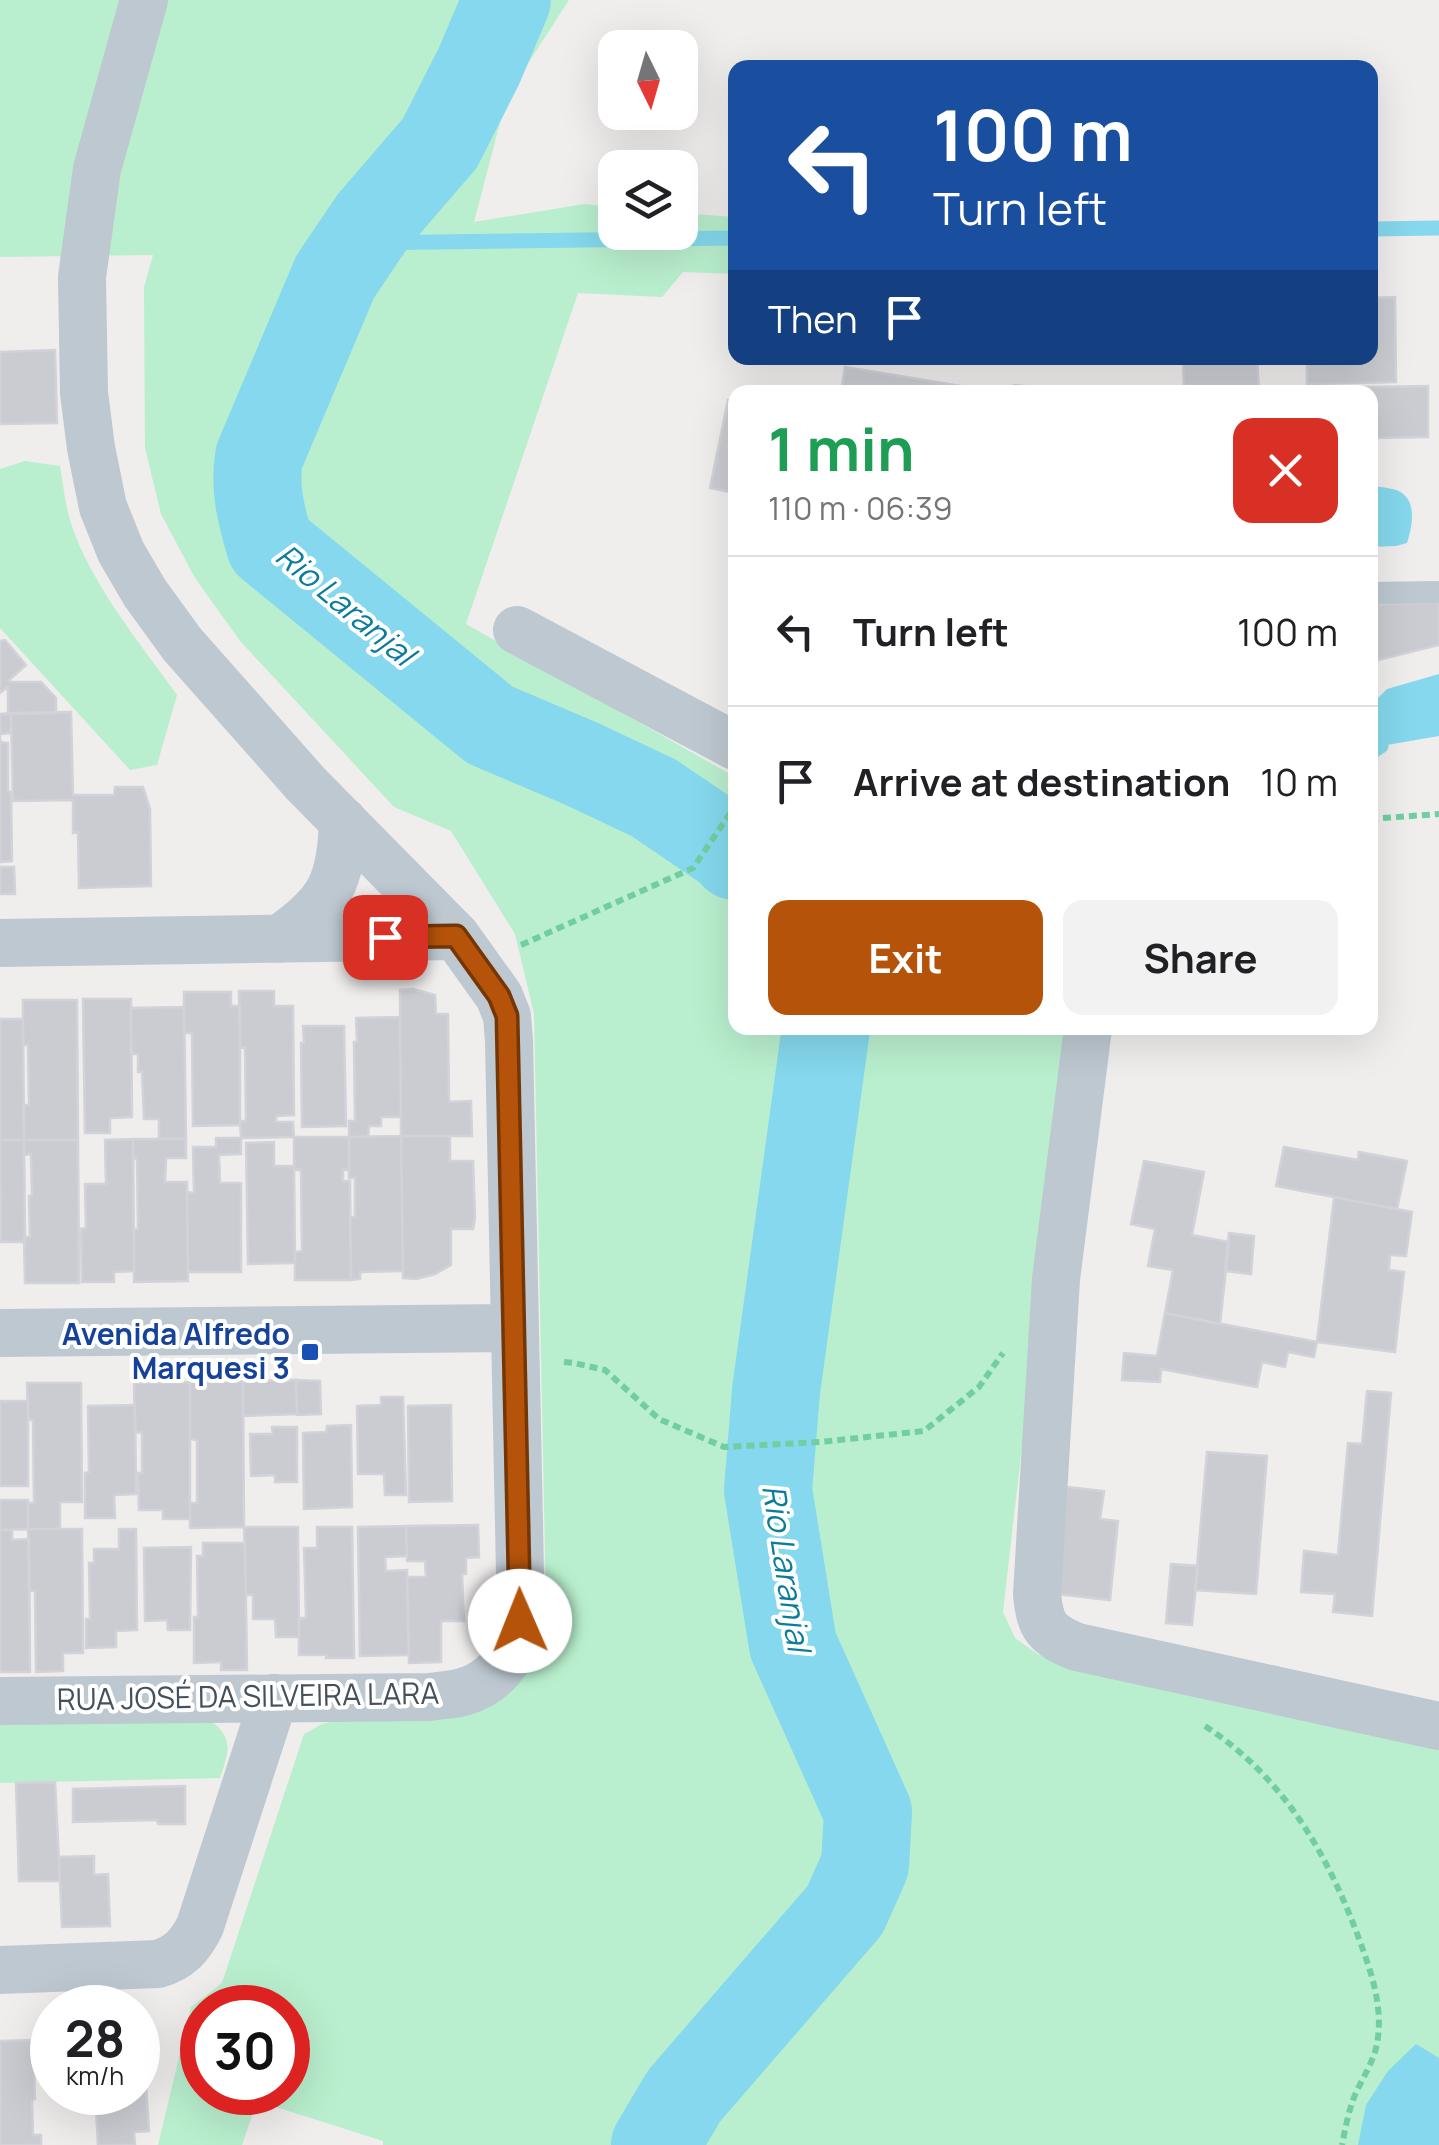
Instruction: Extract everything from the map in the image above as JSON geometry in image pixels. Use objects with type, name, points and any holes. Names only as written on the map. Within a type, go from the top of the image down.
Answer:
[{"type":"street","points":[[0,1333],[515,1345],[509,1041],[507,1016],[499,996],[469,954],[306,784],[182,644],[120,552],[102,507],[84,393],[82,277],[98,169],[144,0]]},
{"type":"street","points":[[517,630],[728,742]]},
{"type":"street","points":[[279,939],[309,918],[330,890],[342,856],[343,821]]},
{"type":"street","points":[[0,943],[279,939],[469,954]]},
{"type":"street","points":[[1087,1035],[1056,1279],[1037,1594],[1039,1616],[1047,1631],[1078,1647],[1439,1726]]},
{"type":"street","name":"RUA JOSÉ DA SILVEIRA LARA","points":[[0,1701],[430,1697],[464,1692],[492,1677],[512,1651],[520,1621],[515,1345]]},
{"type":"street","points":[[0,1970],[158,1964],[182,1953],[200,1926],[274,1698]]},
{"type":"lane","points":[[1378,593],[1439,592]]},
{"type":"path","points":[[1378,818],[1439,814]]},
{"type":"path","points":[[469,954],[517,947],[693,868],[728,816]]},
{"type":"path","points":[[515,1345],[604,1370],[659,1419],[724,1447],[924,1431],[979,1387],[1012,1341]]},
{"type":"path","points":[[1204,1726],[1235,1746],[1312,1836],[1344,1898],[1367,1962],[1380,2011],[1378,2039],[1373,2059],[1352,2102],[1342,2145]]},
{"type":"green space","points":[[0,0],[569,0],[507,96],[474,222],[584,204],[598,205],[598,250],[698,250],[698,214],[728,216],[728,274],[683,272],[662,297],[578,293],[466,624],[728,773],[728,1035],[1069,1035],[1003,1612],[1015,1638],[1039,1655],[1439,1750],[1439,2145],[383,2145],[383,2141],[301,2115],[310,2115],[310,1985],[219,1985],[304,1734],[339,1720],[433,1718],[544,1624],[534,1014],[515,934],[451,831],[394,807],[240,641],[195,578],[161,514],[145,448],[144,287],[153,255],[0,257]]},
{"type":"green space","points":[[25,461],[60,466],[70,520],[90,566],[177,695],[157,765],[130,770],[0,628],[0,469]]},
{"type":"green space","points":[[211,1721],[227,1740],[220,1778],[0,1783],[0,1722]]},
{"type":"green space","points":[[180,2053],[180,2115],[252,2115],[242,2145],[158,2145]]},
{"type":"water","points":[[1378,486],[1399,491],[1410,503],[1412,523],[1407,543],[1378,547]]},
{"type":"water","points":[[1439,674],[1439,736],[1381,746],[1378,698],[1387,689]]},
{"type":"water","points":[[1416,2044],[1439,2058],[1439,2145],[1358,2145],[1366,2105],[1388,2071]]},
{"type":"building","points":[[1395,297],[1396,382],[1307,384],[1307,365],[1378,365],[1378,298]]},
{"type":"building","points":[[55,350],[57,423],[0,424],[0,352]]},
{"type":"building","points":[[1183,365],[1257,365],[1259,385],[1184,385]]},
{"type":"building","points":[[845,367],[955,385],[842,385]]},
{"type":"building","points":[[1428,386],[1428,437],[1378,438],[1378,387]]},
{"type":"building","points":[[728,400],[728,492],[710,488]]},
{"type":"building","points":[[1439,602],[1439,645],[1378,660],[1378,605]]},
{"type":"building","points":[[5,640],[26,665],[9,680],[41,682],[56,698],[56,713],[8,714],[8,687],[0,693],[0,641]]},
{"type":"building","points":[[71,712],[73,795],[114,795],[115,787],[143,787],[150,809],[151,886],[79,888],[73,800],[13,801],[11,713]]},
{"type":"building","points":[[11,713],[11,733],[0,734],[0,714]]},
{"type":"building","points":[[0,742],[8,743],[12,861],[0,862]]},
{"type":"building","points":[[0,867],[14,867],[15,894],[0,894]]},
{"type":"building","points":[[400,990],[435,995],[436,1014],[448,1014],[449,1102],[471,1101],[472,1136],[401,1136]]},
{"type":"building","points":[[239,991],[274,991],[274,1006],[293,1006],[294,1115],[276,1116],[276,1122],[293,1122],[294,1137],[241,1138],[240,1121],[246,1121],[245,1047],[240,1048]]},
{"type":"building","points":[[184,992],[231,992],[231,1006],[240,1006],[240,1125],[193,1126],[192,1033],[184,1033]]},
{"type":"building","points":[[83,999],[131,999],[132,1117],[110,1118],[110,1133],[85,1133]]},
{"type":"building","points":[[23,1000],[77,1000],[78,1140],[24,1140],[23,1105],[29,1105]]},
{"type":"building","points":[[184,1007],[186,1139],[159,1139],[159,1119],[144,1119],[142,1072],[138,1072],[138,1054],[131,1054],[131,1008]]},
{"type":"building","points":[[400,1017],[401,1117],[381,1117],[381,1126],[369,1126],[368,1137],[349,1137],[349,1121],[355,1121],[356,1018]]},
{"type":"building","points":[[0,1019],[23,1019],[24,1140],[0,1140]]},
{"type":"building","points":[[303,1026],[344,1026],[346,1126],[302,1127]]},
{"type":"building","points":[[401,1136],[450,1136],[450,1161],[473,1161],[473,1229],[451,1229],[451,1265],[416,1279],[403,1278]]},
{"type":"building","points":[[401,1136],[403,1271],[360,1272],[360,1279],[351,1280],[350,1217],[355,1217],[355,1178],[349,1178],[349,1137]]},
{"type":"building","points":[[294,1137],[349,1137],[349,1170],[343,1170],[343,1181],[350,1181],[351,1280],[295,1280],[295,1252],[302,1251],[301,1170],[294,1170]]},
{"type":"building","points":[[216,1138],[241,1138],[241,1154],[219,1155],[220,1183],[241,1183],[241,1272],[188,1272],[187,1192],[194,1193],[193,1147],[216,1147]]},
{"type":"building","points":[[133,1139],[186,1139],[186,1158],[166,1158],[165,1182],[187,1182],[188,1281],[134,1282],[134,1229],[138,1229]]},
{"type":"building","points":[[133,1139],[134,1271],[114,1272],[114,1282],[82,1282],[85,1184],[106,1184],[105,1140]]},
{"type":"building","points":[[0,1140],[24,1140],[25,1242],[1,1242]]},
{"type":"building","points":[[24,1140],[78,1140],[79,1283],[25,1283],[24,1237],[30,1237],[32,1196],[31,1154],[24,1155]]},
{"type":"building","points":[[274,1142],[274,1166],[294,1166],[295,1263],[248,1264],[246,1143]]},
{"type":"building","points":[[1284,1147],[1358,1160],[1359,1152],[1407,1161],[1397,1209],[1276,1186]]},
{"type":"building","points":[[1144,1161],[1204,1172],[1192,1235],[1229,1242],[1220,1324],[1165,1313],[1173,1270],[1148,1266],[1155,1229],[1131,1224]]},
{"type":"building","points":[[1334,1197],[1412,1212],[1406,1256],[1390,1255],[1389,1270],[1404,1272],[1395,1352],[1317,1342]]},
{"type":"building","points":[[1229,1233],[1254,1236],[1251,1274],[1225,1271]]},
{"type":"building","points":[[1165,1313],[1317,1342],[1314,1357],[1288,1352],[1285,1367],[1262,1362],[1257,1387],[1161,1369],[1160,1382],[1122,1380],[1124,1353],[1157,1356]]},
{"type":"building","points":[[296,1380],[297,1414],[243,1416],[243,1381]]},
{"type":"building","points":[[296,1380],[320,1381],[321,1414],[297,1415]]},
{"type":"building","points":[[243,1381],[244,1527],[190,1528],[190,1503],[197,1503],[197,1440],[190,1439],[190,1382]]},
{"type":"building","points":[[190,1382],[190,1519],[163,1519],[163,1510],[139,1510],[142,1432],[135,1433],[134,1383]]},
{"type":"building","points":[[27,1383],[81,1383],[82,1502],[60,1502],[60,1529],[28,1529],[28,1503],[34,1503],[33,1420],[28,1420]]},
{"type":"building","points":[[1367,1391],[1391,1393],[1372,1616],[1333,1612],[1335,1594],[1301,1592],[1304,1551],[1338,1555],[1348,1443],[1362,1444]]},
{"type":"building","points":[[381,1397],[403,1397],[406,1495],[385,1495],[384,1474],[358,1474],[357,1406],[381,1405]]},
{"type":"building","points":[[0,1401],[28,1401],[28,1486],[0,1486]]},
{"type":"building","points":[[135,1405],[136,1494],[114,1495],[115,1518],[85,1518],[88,1406]]},
{"type":"building","points":[[451,1405],[452,1501],[409,1502],[408,1406]]},
{"type":"building","points":[[351,1425],[352,1507],[304,1509],[303,1433]]},
{"type":"building","points":[[272,1427],[297,1427],[297,1482],[275,1482],[275,1475],[251,1476],[250,1434],[273,1434]]},
{"type":"building","points":[[1207,1452],[1267,1456],[1256,1594],[1195,1590]]},
{"type":"building","points":[[1067,1487],[1104,1491],[1100,1519],[1118,1521],[1110,1600],[1056,1594]]},
{"type":"building","points":[[0,1500],[28,1500],[28,1529],[0,1530]]},
{"type":"building","points":[[478,1525],[479,1557],[466,1558],[466,1574],[462,1574],[464,1621],[441,1621],[441,1662],[409,1663],[407,1577],[426,1577],[425,1561],[407,1561],[406,1526]]},
{"type":"building","points":[[406,1526],[407,1556],[385,1557],[386,1571],[407,1570],[409,1655],[360,1656],[358,1527]]},
{"type":"building","points":[[244,1527],[298,1527],[299,1637],[276,1637],[275,1619],[253,1619],[253,1595],[246,1595]]},
{"type":"building","points":[[317,1527],[352,1527],[354,1658],[299,1655],[299,1618],[306,1618],[304,1548],[317,1548]]},
{"type":"building","points":[[28,1529],[82,1529],[83,1653],[63,1653],[63,1671],[36,1672],[35,1591],[29,1590]]},
{"type":"building","points":[[119,1529],[136,1529],[137,1630],[116,1631],[116,1647],[86,1648],[89,1563],[94,1563],[94,1549],[119,1549]]},
{"type":"building","points":[[0,1530],[12,1530],[12,1540],[29,1539],[30,1672],[0,1672]]},
{"type":"building","points":[[203,1543],[245,1543],[247,1670],[221,1670],[221,1662],[194,1663],[197,1556],[203,1556]]},
{"type":"building","points":[[191,1547],[190,1630],[168,1630],[167,1620],[145,1621],[144,1548]]},
{"type":"building","points":[[1171,1564],[1198,1566],[1192,1625],[1166,1623]]},
{"type":"building","points":[[55,1782],[60,1881],[19,1881],[16,1783]]},
{"type":"building","points":[[185,1786],[185,1824],[158,1824],[157,1820],[73,1822],[73,1789]]},
{"type":"building","points":[[94,1856],[94,1875],[108,1874],[110,1926],[62,1927],[59,1857]]},
{"type":"building","points":[[30,2040],[30,2115],[33,2135],[41,2135],[41,2145],[0,2145],[0,2041]]},
{"type":"building","points":[[96,2115],[148,2115],[149,2131],[134,2132],[135,2145],[98,2145]]},
{"type":"waterway","name":"Rio Laranjal","points":[[507,0],[440,143],[372,222],[335,277],[259,457],[258,491],[264,523],[270,545],[490,725],[654,798],[728,849]]},
{"type":"waterway","points":[[1378,229],[1439,228]]},
{"type":"waterway","points":[[358,243],[728,238]]},
{"type":"waterway","name":"Rio Laranjal","points":[[655,2145],[684,2096],[845,1910],[865,1865],[868,1812],[793,1645],[768,1490],[776,1391],[825,1035]]},
{"type":"place","name":"Avenida Alfredo Marquesi 3","points":[[310,1352]]},
{"type":"route","points":[[385,937],[456,936],[499,996],[507,1016],[520,1621]]}]
